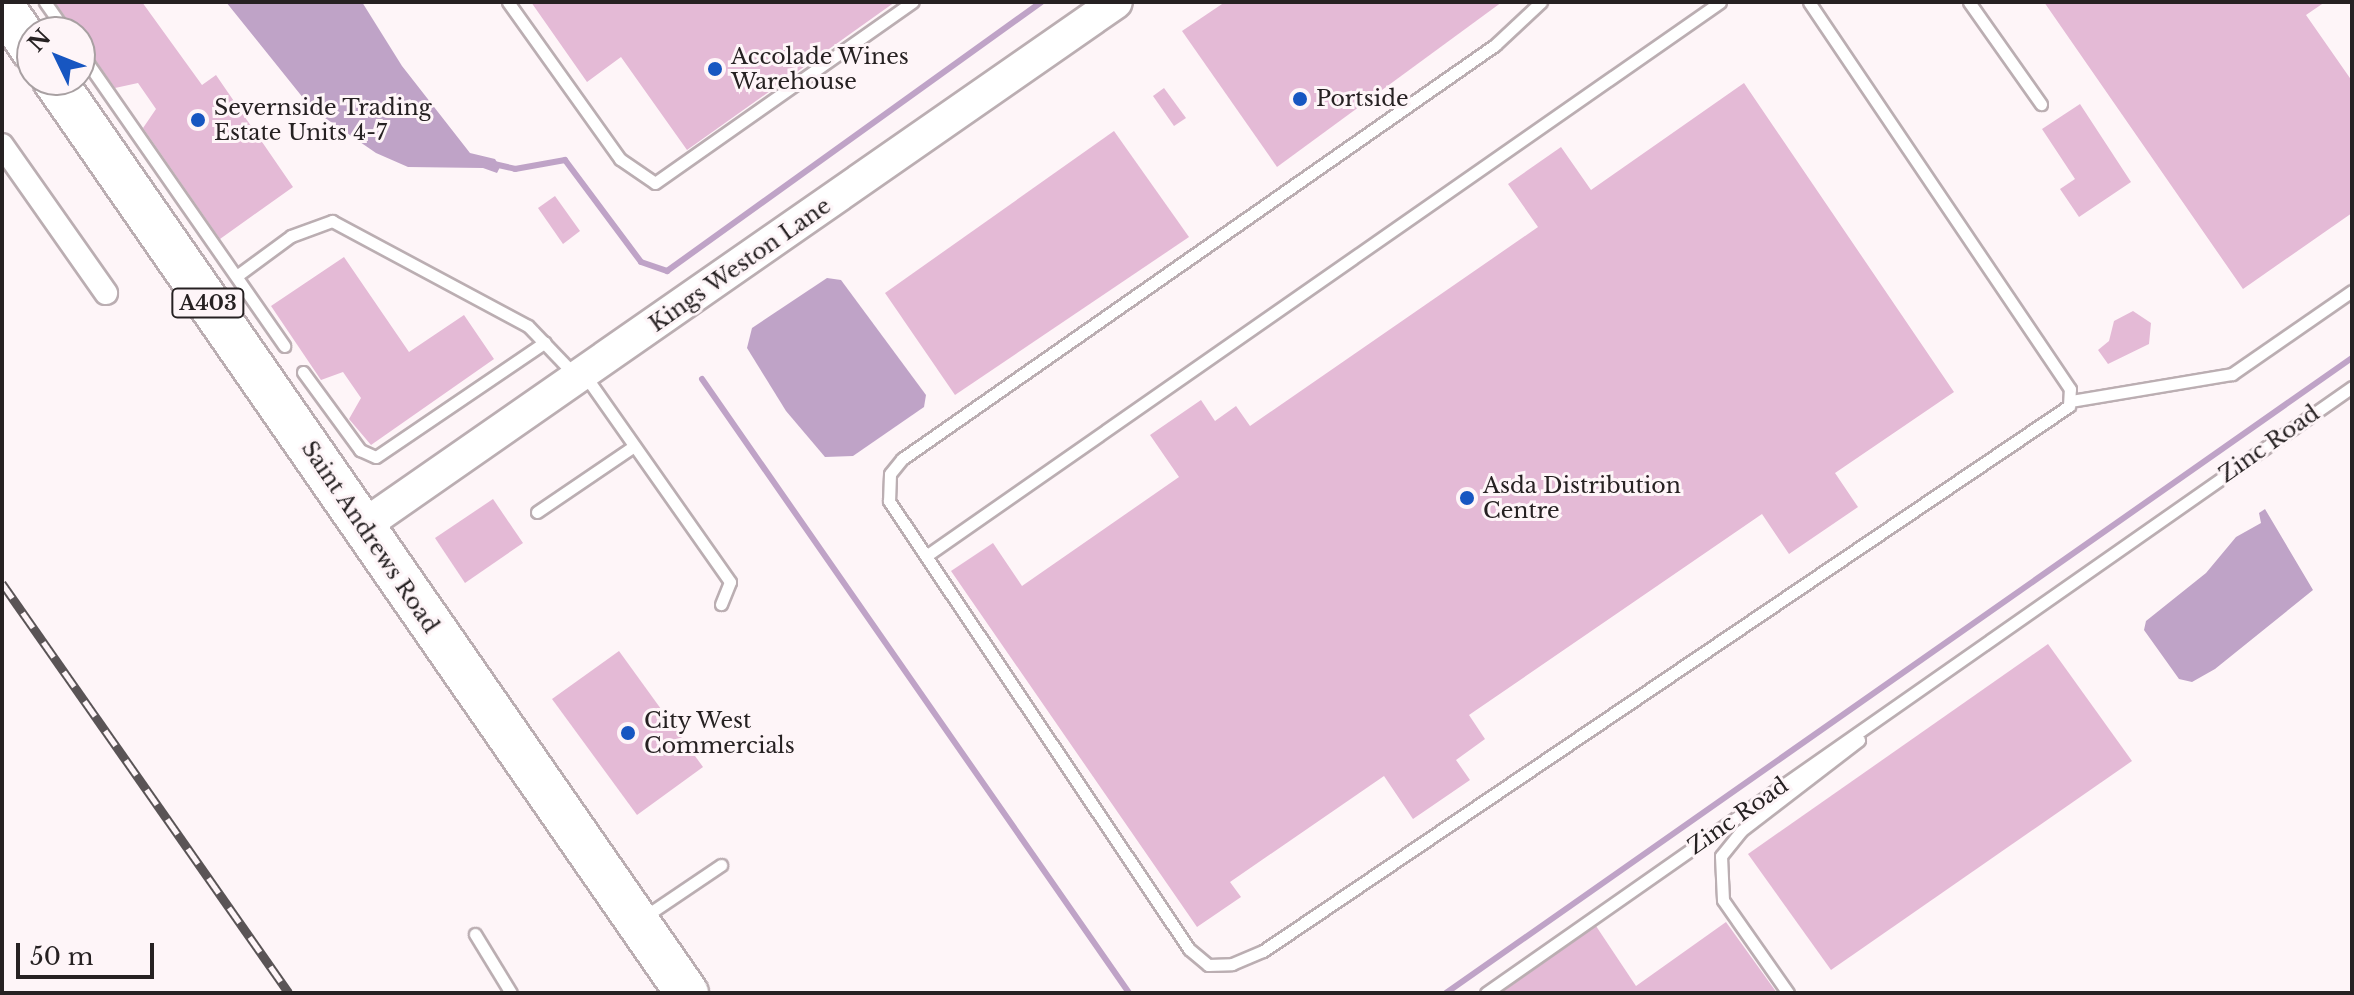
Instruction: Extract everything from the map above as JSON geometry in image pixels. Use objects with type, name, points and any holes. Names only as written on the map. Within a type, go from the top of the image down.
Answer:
[{"type":"highway","points":[[2,5],[16,26]]},
{"type":"highway","name":"Saint Andrews Road","points":[[65,96],[687,993]]},
{"type":"street","name":"Kings Weston Lane","points":[[363,526],[1116,2]]},
{"type":"street","points":[[2,145],[106,293]]},
{"type":"lane","points":[[508,2],[620,159],[655,183],[913,2]]},
{"type":"lane","points":[[1541,2],[1495,45],[902,459],[890,474],[886,493],[926,556],[1199,960],[1220,966],[1263,951],[2050,421],[2071,401],[2232,374],[2352,291]]},
{"type":"lane","points":[[926,556],[1720,2]]},
{"type":"lane","points":[[1809,2],[2070,389],[2071,401]]},
{"type":"lane","points":[[1969,2],[2041,104]]},
{"type":"lane","points":[[96,75],[238,275],[284,346]]},
{"type":"lane","points":[[238,275],[291,236],[332,221],[528,326],[580,375],[730,582],[721,604]]},
{"type":"lane","points":[[303,372],[360,450],[376,457],[545,342]]},
{"type":"lane","name":"Zinc Road","points":[[1486,993],[2352,387]]},
{"type":"lane","points":[[537,512],[634,446]]},
{"type":"lane","name":"Zinc Road","points":[[1788,993],[1723,900],[1721,856],[1741,831],[1990,639]]},
{"type":"lane","points":[[637,922],[721,865]]},
{"type":"lane","points":[[475,934],[511,993]]},
{"type":"shaded area","points":[[226,2],[362,2],[402,66],[470,153],[495,159],[500,167],[497,173],[483,168],[408,167],[376,153],[312,109]]},
{"type":"shaded area","points":[[827,278],[841,280],[926,395],[924,407],[853,456],[825,457],[786,411],[747,348],[752,328]]},
{"type":"shaded area","points":[[2265,509],[2313,590],[2215,669],[2192,682],[2179,679],[2144,630],[2146,621],[2206,573],[2236,537],[2261,523],[2259,513]]},
{"type":"building","name":"Severnside Trading Estate Units 4-7","points":[[55,2],[142,2],[202,85],[216,75],[293,187],[220,239],[143,128],[156,109],[138,83],[115,88],[96,61],[96,16],[65,16]]},
{"type":"building","name":"Accolade Wines Warehouse","points":[[531,2],[895,2],[687,150],[621,57],[587,82]]},
{"type":"building","name":"Portside","points":[[1225,2],[1502,2],[1277,167],[1182,31]]},
{"type":"building","points":[[2044,2],[2325,2],[2306,15],[2352,81],[2352,213],[2243,289]]},
{"type":"building","name":"Asda Distribution Centre","points":[[1744,83],[1954,392],[1835,473],[1858,507],[1789,554],[1762,514],[1469,715],[1485,739],[1456,760],[1470,780],[1413,819],[1384,776],[1230,882],[1241,897],[1197,927],[951,571],[993,543],[1022,586],[1179,477],[1150,435],[1201,400],[1215,421],[1236,406],[1250,426],[1538,227],[1508,184],[1561,147],[1591,190]]},
{"type":"building","points":[[1164,88],[1186,118],[1174,126],[1153,96]]},
{"type":"building","points":[[2080,104],[2131,182],[2079,217],[2060,189],[2075,179],[2042,129]]},
{"type":"building","points":[[1114,131],[1189,237],[955,395],[885,293]]},
{"type":"building","points":[[555,196],[580,231],[563,244],[538,208]]},
{"type":"building","points":[[344,257],[409,352],[464,315],[494,359],[371,445],[349,419],[361,398],[343,372],[321,380],[271,306]]},
{"type":"building","points":[[2133,311],[2151,323],[2149,344],[2108,364],[2098,350],[2109,341],[2114,321]]},
{"type":"building","points":[[493,499],[523,543],[465,583],[435,538]]},
{"type":"building","points":[[2048,644],[2132,761],[1831,970],[1748,854]]},
{"type":"building","name":"City West Commercials","points":[[619,651],[703,767],[637,815],[552,699]]},
{"type":"building","points":[[1726,922],[1777,993],[1501,993],[1596,926],[1636,986]]},
{"type":"waterway","points":[[494,164],[515,169],[565,160],[641,262],[667,271],[1041,2]]},
{"type":"waterway","points":[[1446,993],[2352,358]]},
{"type":"waterway","points":[[702,379],[1129,993]]},
{"type":"railway","points":[[2,583],[289,993]]},
{"type":"place","name":"Accolade Wines Warehouse","points":[[715,69]]},
{"type":"place","name":"Portside","points":[[1300,99]]},
{"type":"place","name":"Severnside Trading Estate Units 4-7","points":[[198,120]]},
{"type":"place","name":"Asda Distribution Centre","points":[[1467,498]]},
{"type":"place","name":"City West Commercials","points":[[628,733]]}]
